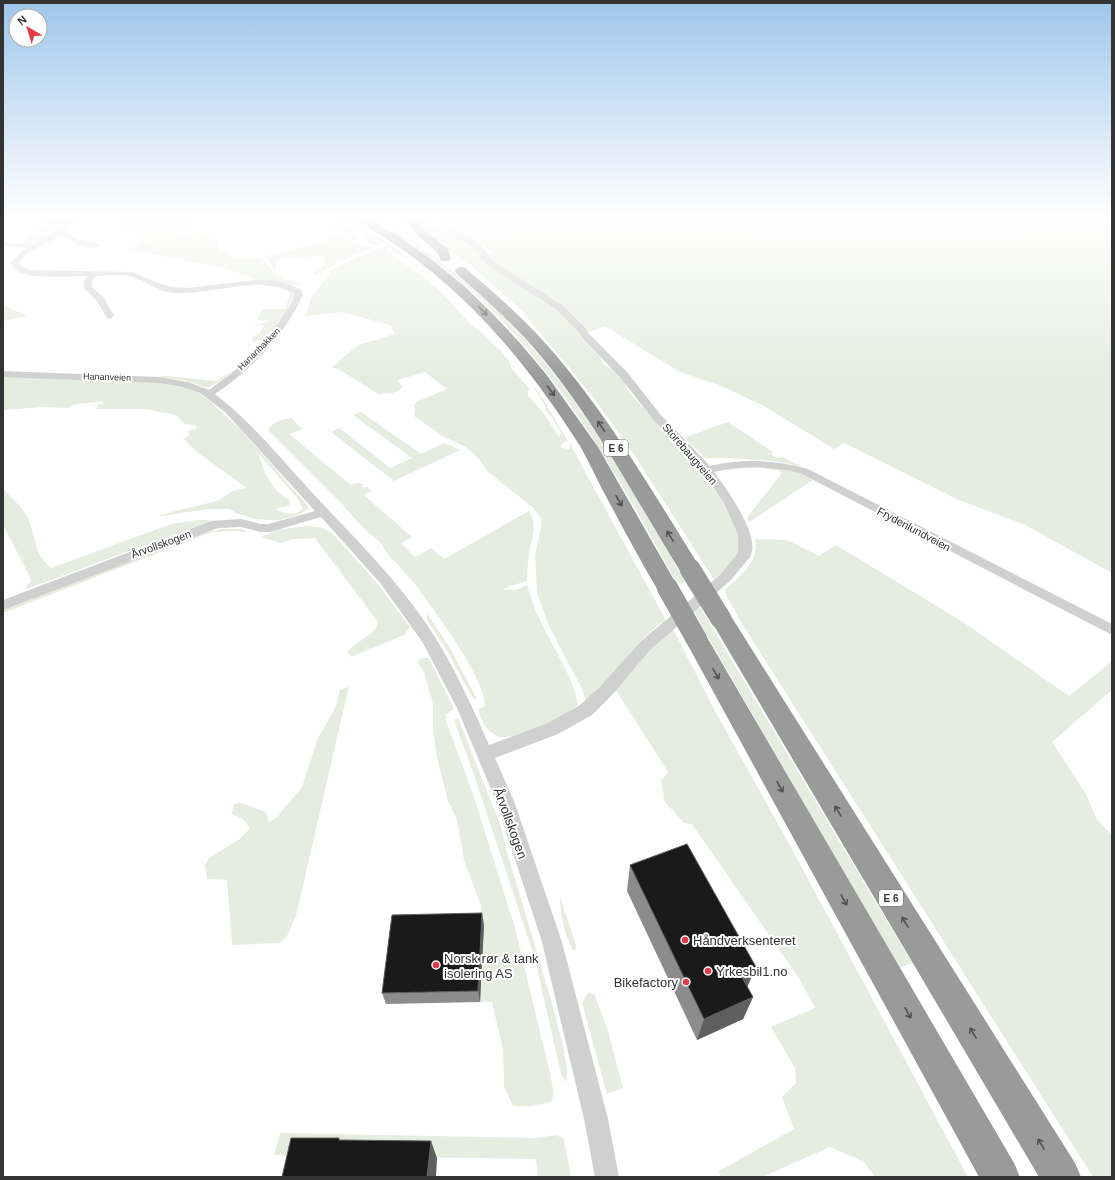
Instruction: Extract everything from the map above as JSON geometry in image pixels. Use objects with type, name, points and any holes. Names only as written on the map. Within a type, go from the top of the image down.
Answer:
[{"type":"highway","name":"E 6","points":[[439,270],[474,302],[528,360],[558,401],[589,448],[1000,1177]]},
{"type":"highway","name":"E 6","points":[[460,270],[498,302],[515,319],[559,368],[591,410],[721,619],[1061,1177]]},
{"type":"street","name":"Hananbakken","points":[[24,270],[27,272],[56,274],[132,274],[141,277],[157,287],[175,290],[194,290],[262,283],[287,286],[298,292],[299,295],[294,308],[274,337],[247,364],[209,394]]},
{"type":"street","name":"Storebaugveien","points":[[484,754],[552,729],[586,710],[606,691],[646,645],[725,578],[745,554],[744,534],[730,503],[707,470],[656,416],[623,374],[586,337],[579,326],[565,312],[500,270]]},
{"type":"street","points":[[93,274],[88,282],[88,288],[101,300],[110,316]]},
{"type":"street","name":"Hananveien","points":[[3,374],[159,380],[184,384],[209,394]]},
{"type":"street","name":"Årvollskogen","points":[[209,394],[229,410],[256,438],[394,590],[429,640],[465,708],[504,801],[552,942],[596,1119],[607,1177]]},
{"type":"street","name":"Frydenlundveien","points":[[707,470],[723,466],[766,464],[786,465],[804,471],[1112,630]]},
{"type":"street","name":"Årvollskogen","points":[[3,605],[216,524],[241,523],[261,528],[270,528],[324,512]]},
{"type":"shaded area","points":[[231,270],[272,270],[277,276],[300,284],[293,285],[260,281]]},
{"type":"shaded area","points":[[317,270],[325,270],[316,275],[312,273]]},
{"type":"shaded area","points":[[415,270],[421,274],[443,294],[472,326],[481,332],[501,351],[511,364],[511,368],[529,388],[528,395],[545,415],[559,437],[561,433],[553,419],[546,411],[543,402],[532,385],[538,391],[568,441],[561,444],[561,447],[567,450],[570,449],[569,442],[666,620],[649,633],[634,648],[607,682],[586,701],[582,689],[548,624],[537,593],[535,555],[541,528],[541,518],[532,507],[487,471],[478,458],[466,447],[442,436],[414,416],[414,405],[418,401],[447,389],[425,372],[398,380],[402,387],[400,390],[393,393],[378,394],[340,370],[332,367],[358,345],[395,334],[390,325],[342,312],[305,316],[312,296],[330,275],[330,271]]},
{"type":"shaded area","points":[[422,270],[423,270],[437,282]]},
{"type":"shaded area","points":[[446,270],[451,270],[467,283],[510,324],[531,346],[569,393],[621,472],[684,580],[684,583],[681,584],[673,577],[634,506],[592,437],[545,371],[520,340],[492,311]]},
{"type":"shaded area","points":[[476,270],[503,270],[559,311],[571,322],[583,340],[600,357],[606,366],[614,370],[625,384],[627,390],[671,438],[722,499],[738,532],[741,551],[715,581],[633,453],[596,401],[520,309]]},
{"type":"shaded area","points":[[505,270],[1112,270],[1112,573],[1025,525],[959,500],[844,443],[834,449],[764,406],[719,385],[680,372],[605,326],[588,332],[580,321],[568,310]]},
{"type":"shaded area","points":[[287,289],[295,293],[288,308],[270,335],[257,350],[251,354],[261,340],[257,340],[253,343],[252,337],[260,333],[264,325],[253,326],[270,321],[257,320],[262,309],[285,309],[290,294]]},
{"type":"shaded area","points":[[3,305],[27,316],[3,321]]},
{"type":"shaded area","points":[[233,370],[220,381],[209,387],[204,387],[184,380],[156,377],[165,376],[217,381]]},
{"type":"shaded area","points":[[3,376],[155,382],[191,389],[199,393],[213,404],[241,430],[308,506],[308,509],[298,515],[280,520],[254,519],[236,513],[230,509],[208,509],[161,516],[160,515],[217,501],[233,491],[247,488],[198,453],[183,439],[189,436],[188,431],[197,428],[195,425],[184,424],[176,415],[145,409],[96,409],[98,405],[104,404],[102,401],[72,405],[68,408],[43,407],[3,410]],"holes":[[[259,454],[298,499],[303,509],[297,513],[286,513],[275,509],[288,506],[290,504],[289,499],[278,492],[273,486],[266,474]]]},
{"type":"shaded area","points":[[361,412],[421,454],[444,443],[460,450],[394,481],[331,432],[339,428],[390,468],[412,458],[353,415]]},
{"type":"shaded area","points":[[291,418],[303,429],[289,434],[351,485],[359,482],[364,488],[367,487],[371,491],[364,495],[412,537],[401,543],[415,557],[431,548],[444,559],[529,511],[532,516],[534,526],[529,553],[527,581],[502,589],[515,590],[527,585],[538,616],[562,661],[571,682],[578,704],[552,722],[539,728],[515,736],[505,737],[493,734],[482,721],[478,709],[484,707],[484,697],[479,682],[459,647],[418,588],[387,553],[379,541],[368,533],[338,500],[268,430],[275,423]]},
{"type":"shaded area","points":[[728,422],[773,452],[771,454],[777,458],[783,457],[803,467],[779,462],[731,458],[706,458],[688,442],[686,437]]},
{"type":"shaded area","points":[[766,466],[796,471],[813,480],[749,522],[747,519],[749,515],[782,473],[778,470],[766,469]]},
{"type":"shaded area","points":[[3,489],[18,504],[26,515],[32,529],[37,549],[45,562],[51,568],[171,524],[209,520],[208,522],[26,589],[27,585],[31,582],[30,577],[3,525]]},
{"type":"shaded area","points":[[307,526],[323,528],[332,533],[376,582],[410,627],[404,635],[351,657],[347,651],[375,630],[378,622],[315,538],[293,539],[281,543],[261,537],[276,530]]},
{"type":"shaded area","points":[[222,529],[241,529],[246,532],[212,532],[3,613],[3,610],[9,607],[199,534]]},
{"type":"shaded area","points":[[755,539],[787,540],[819,556],[836,545],[963,622],[1069,696],[1112,661],[1112,690],[1052,742],[1086,794],[1097,820],[1112,835],[1112,1177],[1093,1177],[739,619],[725,590],[748,568],[756,548]]},
{"type":"shaded area","points":[[700,607],[912,963],[899,968],[704,630],[694,611]]},
{"type":"shaded area","points":[[427,614],[450,648],[477,699],[474,699],[471,695],[446,649],[427,620]]},
{"type":"shaded area","points":[[673,629],[715,711],[787,840],[968,1177],[875,1177],[864,1162],[830,1147],[762,1177],[720,1177],[719,1171],[794,1129],[782,1097],[796,1083],[795,1068],[771,1027],[815,1008],[799,978],[692,824],[684,823],[665,802],[661,781],[668,772],[615,689],[646,653]]},
{"type":"shaded area","points":[[429,658],[454,709],[446,714],[446,721],[475,800],[515,928],[551,1078],[554,1095],[551,1102],[531,1106],[513,1106],[504,1086],[503,1050],[492,1002],[480,1002],[484,925],[481,906],[464,860],[457,820],[448,801],[437,757],[433,729],[433,704],[424,673],[418,662],[419,659]]},
{"type":"shaded area","points":[[349,686],[296,916],[287,936],[280,943],[232,945],[227,880],[207,879],[205,865],[209,858],[240,839],[250,828],[243,819],[232,814],[233,805],[239,802],[266,812],[269,823],[277,817],[302,787],[318,738],[336,706],[340,690]]},
{"type":"shaded area","points":[[458,718],[500,824],[563,1046],[567,1068],[566,1082],[561,1074],[535,959],[474,775],[454,720]]},
{"type":"shaded area","points":[[560,897],[576,945],[576,949],[573,951],[564,925]]},
{"type":"shaded area","points":[[588,993],[594,994],[608,1031],[623,1088],[607,1094],[582,1003]]},
{"type":"shaded area","points":[[280,1133],[535,1138],[556,1135],[564,1139],[571,1177],[538,1177],[536,1159],[274,1155]]},
{"type":"building","name":"Håndverksenteret","points":[[687,844],[756,967],[740,974],[753,997],[704,1019],[630,865]]},
{"type":"building","name":"Norsk rør & tank isolering AS","points":[[482,913],[478,991],[382,993],[392,915]]},
{"type":"building","points":[[291,1138],[431,1141],[427,1177],[282,1177]]},
{"type":"place","name":"Håndverksenteret","points":[[685,940]]},
{"type":"place","name":"Norsk rør & tank isolering AS","points":[[436,965]]},
{"type":"place","name":"Yrkesbil1.no","points":[[708,971]]},
{"type":"place","name":"Bikefactory","points":[[686,982]]}]
